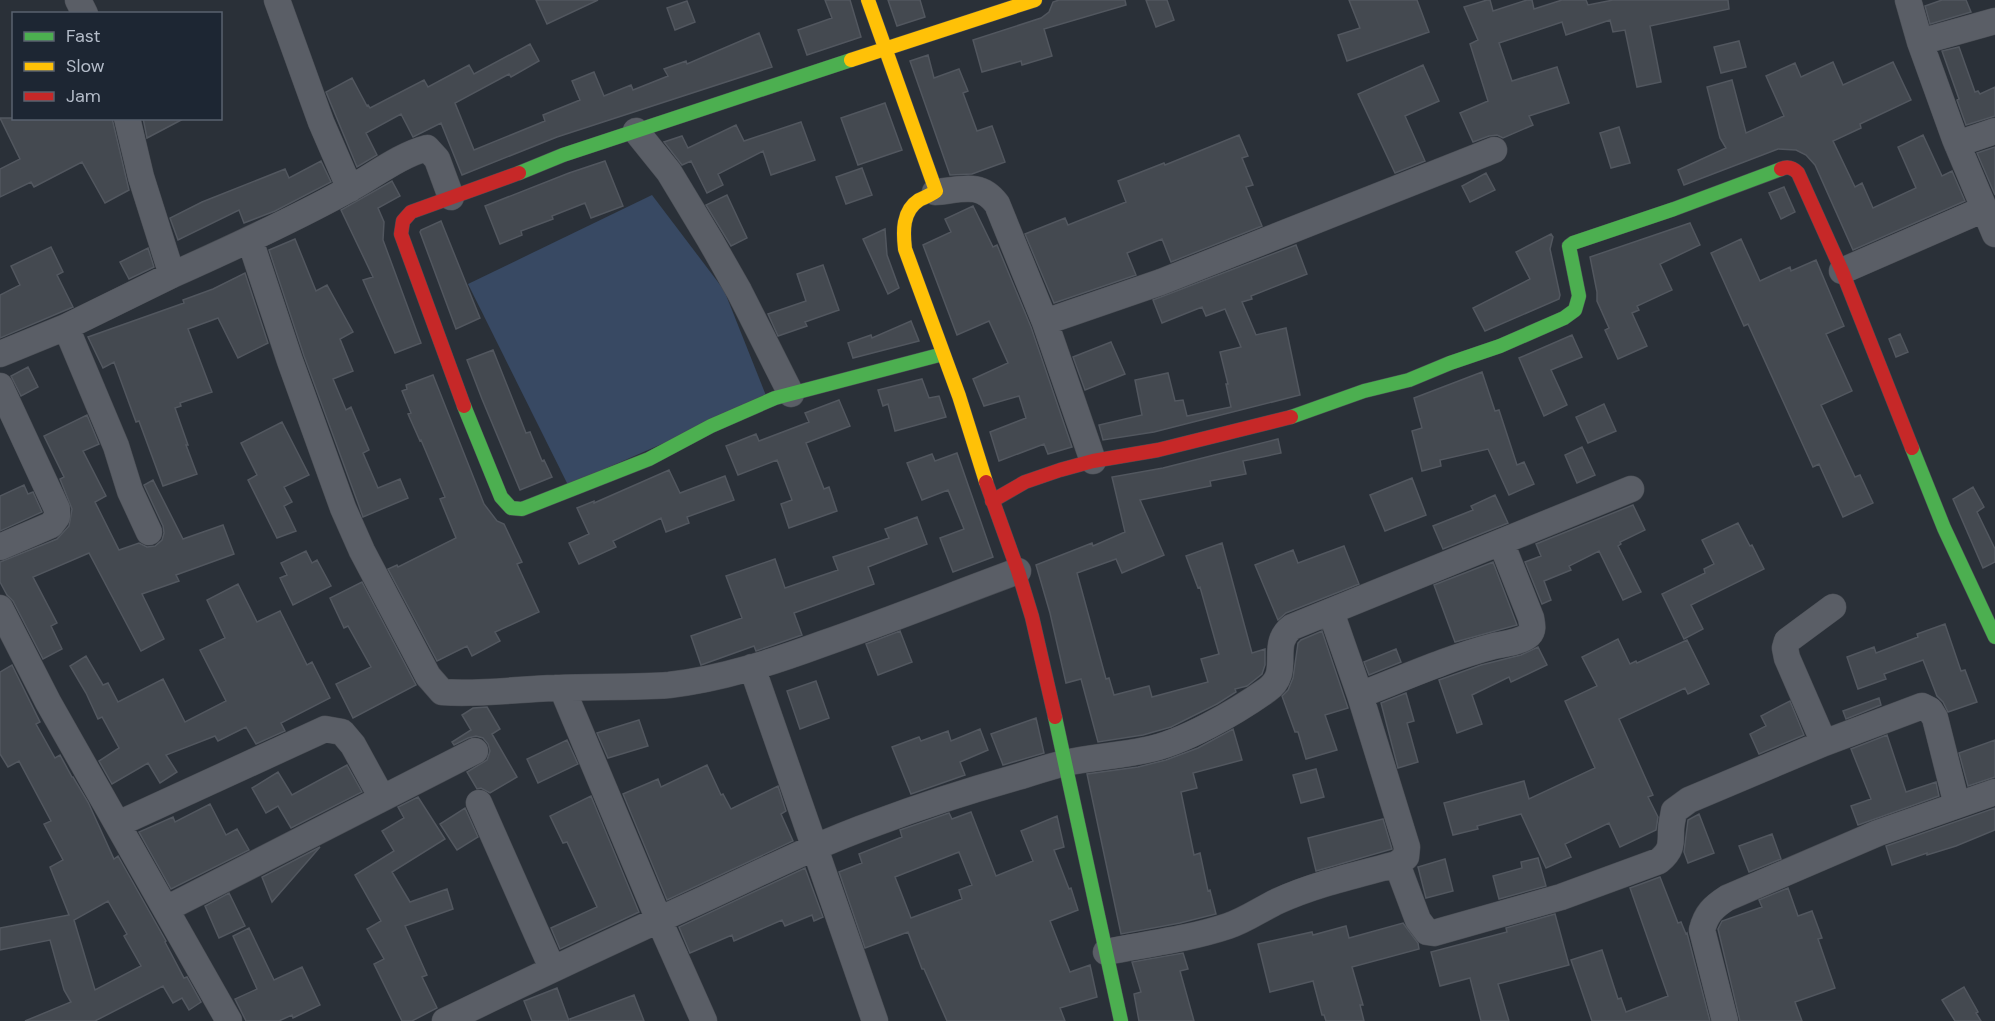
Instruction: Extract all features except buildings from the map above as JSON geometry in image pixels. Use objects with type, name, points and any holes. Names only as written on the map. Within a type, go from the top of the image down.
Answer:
[{"type":"street","points":[[278,0],[309,91],[350,189]]},
{"type":"street","points":[[868,0],[936,192]]},
{"type":"street","points":[[942,354],[775,398],[711,426],[649,459],[522,509],[511,508],[501,497],[464,406],[401,234],[403,221],[411,212],[563,155],[1035,0]]},
{"type":"street","points":[[1908,0],[1920,42],[1957,144],[1995,234]]},
{"type":"street","points":[[1920,42],[1995,21]]},
{"type":"street","points":[[127,120],[141,177],[172,275]]},
{"type":"street","points":[[636,131],[669,172],[710,240],[739,291],[791,394]]},
{"type":"street","points":[[1957,144],[1995,131]]},
{"type":"street","points":[[0,354],[66,327],[250,240],[350,189],[414,152],[427,148],[437,159],[451,197]]},
{"type":"street","points":[[1045,322],[1161,282],[1494,150]]},
{"type":"street","points":[[992,501],[1025,482],[1060,470],[1093,461],[1158,450],[1302,414],[1364,391],[1409,380],[1500,346],[1564,318],[1575,310],[1580,296],[1569,246],[1785,167],[1793,168],[1798,173],[1842,271],[1944,528],[1995,637]]},
{"type":"street","points":[[1093,461],[1045,322],[997,204],[989,194],[977,188],[936,192],[918,201],[906,212],[903,227],[905,249],[942,354],[960,396],[992,501],[1032,617],[1121,1021]]},
{"type":"street","points":[[1842,271],[1984,209]]},
{"type":"street","points":[[250,240],[290,361],[343,508],[362,551],[428,676],[442,692],[670,685],[727,674],[842,637],[1018,571]]},
{"type":"street","points":[[66,327],[116,446],[130,491],[149,532]]},
{"type":"street","points":[[0,386],[57,509],[57,518],[51,525],[0,547]]},
{"type":"street","points":[[446,1021],[552,968],[814,848],[874,823],[976,789],[1065,763],[1149,750],[1184,738],[1212,724],[1269,689],[1276,680],[1280,668],[1280,639],[1292,627],[1631,489]]},
{"type":"street","points":[[1360,695],[1448,661],[1531,634],[1533,628],[1531,618],[1501,542]]},
{"type":"street","points":[[1824,743],[1787,658],[1785,648],[1787,641],[1833,607]]},
{"type":"street","points":[[0,608],[6,636],[118,824],[229,1021]]},
{"type":"street","points":[[1106,952],[1230,926],[1249,918],[1277,901],[1397,864],[1406,857],[1407,847],[1360,695],[1330,612]]},
{"type":"street","points":[[752,667],[875,1021]]},
{"type":"street","points":[[562,687],[659,920],[704,1021]]},
{"type":"street","points":[[1397,864],[1418,920],[1427,932],[1434,933],[1561,897],[1659,861],[1669,853],[1672,844],[1670,828],[1674,811],[1689,800],[1824,743],[1922,706],[1930,710],[1935,718],[1957,805]]},
{"type":"street","points":[[118,824],[325,729],[342,732],[353,745],[382,798]]},
{"type":"street","points":[[166,909],[475,751]]},
{"type":"street","points":[[1725,1021],[1702,930],[1705,917],[1714,906],[1727,898],[1878,832],[1995,792]]},
{"type":"street","points":[[479,803],[552,968]]},
{"type":"water","points":[[652,195],[724,290],[767,398],[568,485],[468,284]]},
{"type":"traffic: fast","points":[[519,173],[563,155],[851,60]]},
{"type":"traffic: fast","points":[[1291,417],[1364,391],[1409,380],[1500,346],[1564,318],[1575,310],[1579,296],[1569,246],[1573,243],[1674,209],[1781,169]]},
{"type":"traffic: fast","points":[[464,406],[501,497],[511,508],[522,509],[649,459],[711,426],[775,398],[943,354]]},
{"type":"traffic: fast","points":[[1912,448],[1944,528],[1995,637]]},
{"type":"traffic: fast","points":[[1055,717],[1121,1021]]},
{"type":"traffic: slow","points":[[868,0],[936,191],[919,200],[909,210],[904,229],[905,249],[959,396],[986,482]]},
{"type":"traffic: slow","points":[[851,60],[1035,0]]},
{"type":"traffic: jam","points":[[1781,169],[1790,168],[1798,173],[1842,271],[1912,448]]},
{"type":"traffic: jam","points":[[464,406],[401,234],[403,221],[411,212],[519,173]]},
{"type":"traffic: jam","points":[[992,501],[1025,482],[1060,470],[1093,461],[1158,450],[1291,417]]},
{"type":"traffic: jam","points":[[986,482],[1032,617],[1055,717]]}]
